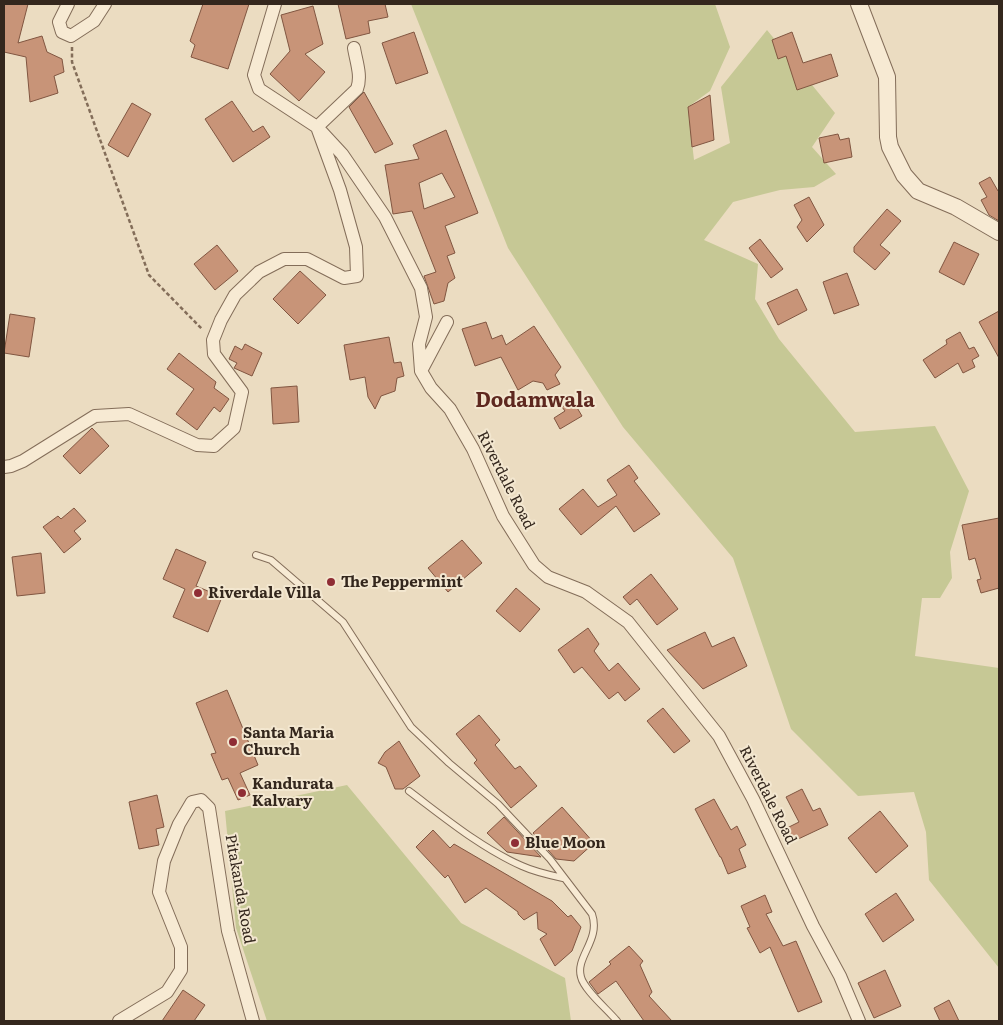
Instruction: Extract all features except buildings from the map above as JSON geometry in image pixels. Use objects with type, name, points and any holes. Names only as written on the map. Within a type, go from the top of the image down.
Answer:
[{"type":"street","points":[[68,4],[59,22],[62,32],[71,36],[94,21],[105,4]]},
{"type":"street","name":"Riverdale Road","points":[[275,4],[254,75],[259,88],[317,128],[342,154],[385,217],[421,288],[426,317],[419,344],[421,371],[431,388],[450,410],[464,433],[503,516],[534,565],[548,577],[586,592],[628,622],[719,736],[753,799],[840,976],[859,1021]]},
{"type":"street","points":[[859,4],[887,77],[888,138],[890,147],[904,175],[918,191],[956,207],[999,232]]},
{"type":"street","points":[[4,467],[23,461],[95,416],[129,414],[197,445],[214,446],[234,428],[242,392],[214,354],[213,340],[221,320],[235,295],[259,272],[284,259],[306,259],[344,278],[357,276],[356,247],[340,190],[317,128],[358,89],[360,77],[354,48]]},
{"type":"street","points":[[421,371],[446,322]]},
{"type":"street","name":"Pitakanda Road","points":[[119,1021],[167,992],[181,970],[181,946],[159,892],[164,861],[179,824],[192,802],[201,800],[209,808],[228,931],[253,1021]]},
{"type":"lane","points":[[256,555],[271,560],[343,622],[411,727],[449,763],[498,804],[550,859],[592,914],[595,932],[580,968],[581,977],[585,985],[617,1021]]},
{"type":"lane","points":[[409,791],[478,843],[522,866],[563,878]]},
{"type":"path","points":[[71,36],[72,62],[149,275],[213,340]]},
{"type":"green space","points":[[411,4],[715,4],[730,47],[710,91],[688,107],[694,160],[730,143],[721,87],[767,30],[835,113],[812,147],[836,174],[814,187],[780,190],[733,202],[704,240],[758,264],[755,299],[779,339],[855,432],[935,426],[969,491],[950,552],[952,578],[940,598],[922,598],[915,656],[999,668],[999,968],[929,880],[926,832],[914,792],[858,796],[791,729],[733,558],[623,427],[508,248]]},
{"type":"green space","points":[[347,785],[461,923],[565,978],[571,1021],[267,1021],[236,928],[225,811]]},
{"type":"place","name":"The Peppermint","points":[[331,582]]},
{"type":"place","name":"Riverdale Villa","points":[[198,593]]},
{"type":"place","name":"Santa Maria Church","points":[[233,742]]},
{"type":"place","name":"Kandurata Kalvary","points":[[242,793]]},
{"type":"place","name":"Blue Moon","points":[[515,843]]},
{"type":"district","name":"Dodamwala","points":[[535,400]]}]
